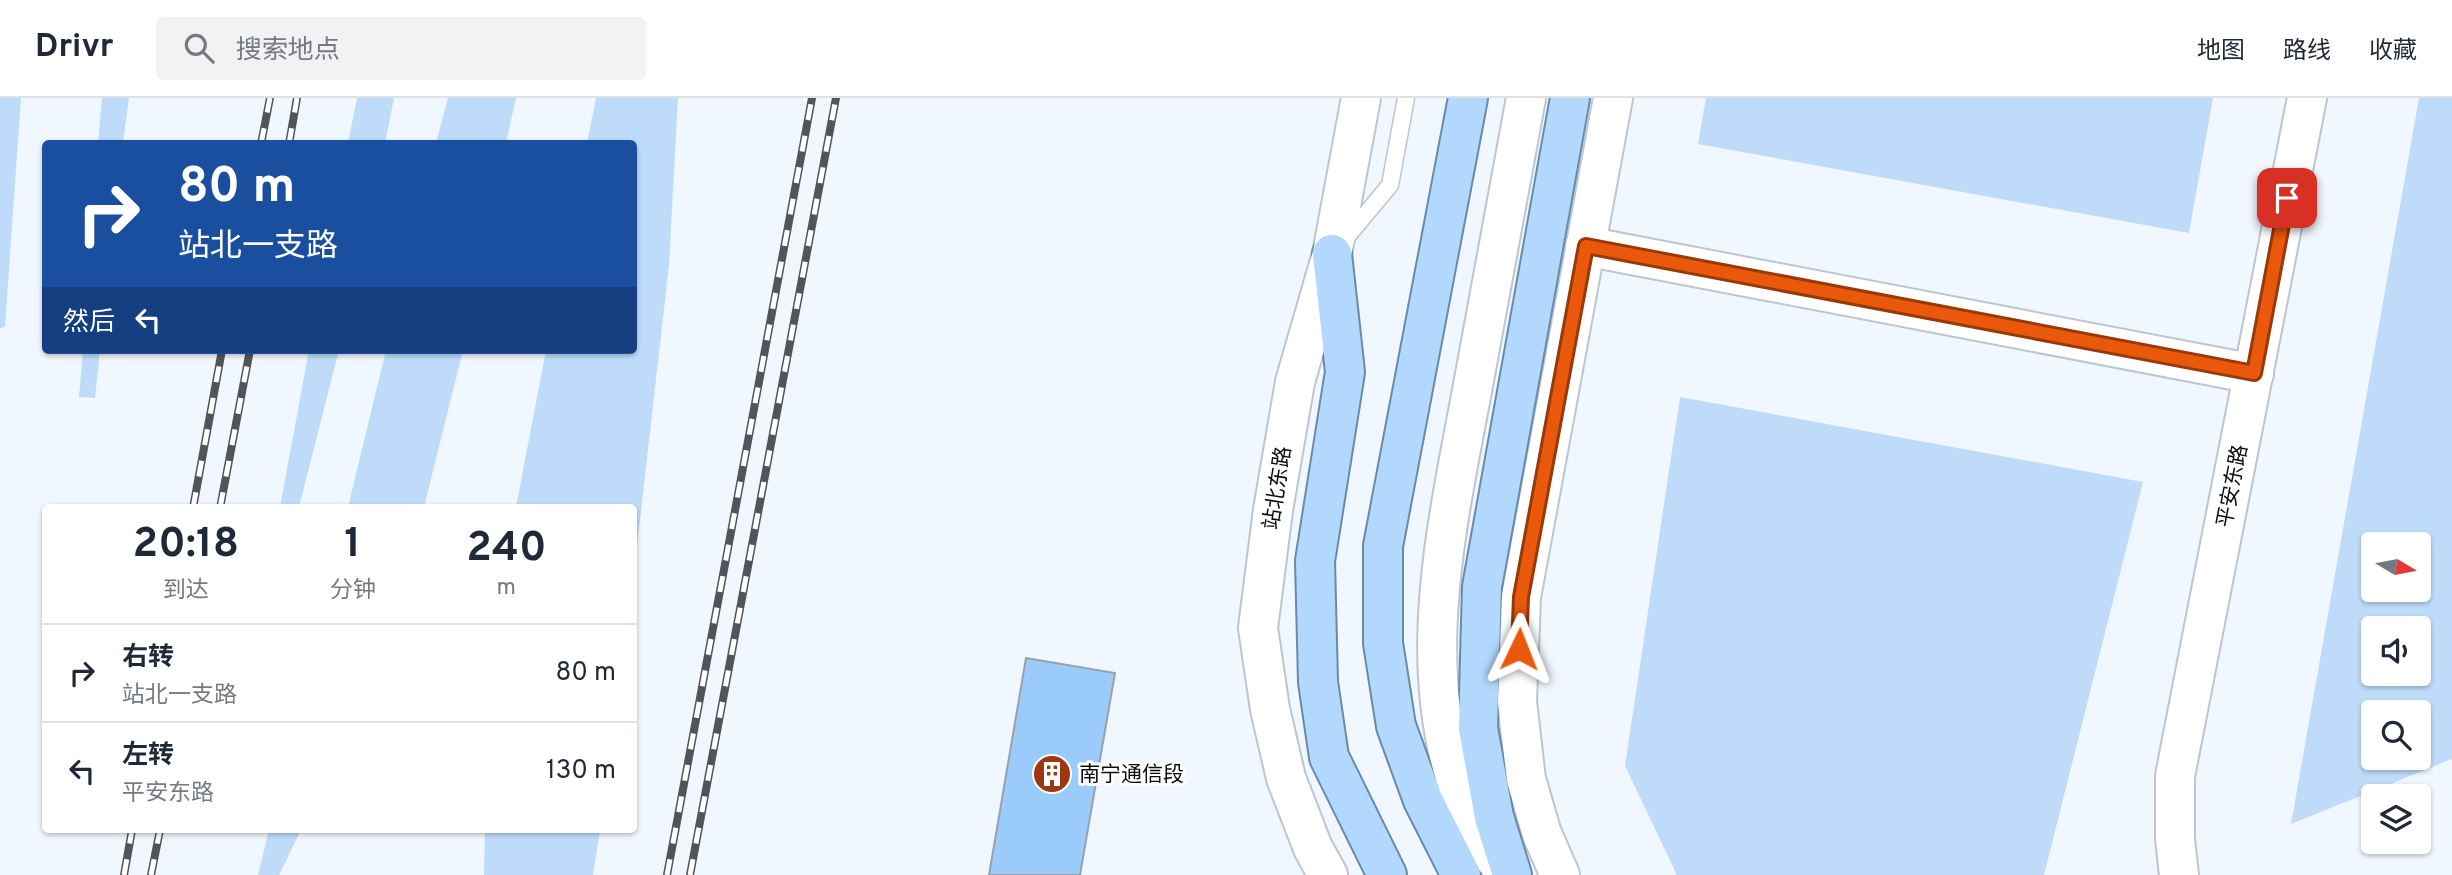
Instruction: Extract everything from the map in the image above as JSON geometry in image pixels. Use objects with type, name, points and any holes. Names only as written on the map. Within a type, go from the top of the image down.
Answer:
[{"type":"highway","points":[[1461,875],[1423,800],[1396,726],[1382,643],[1383,546],[1468,98]]},
{"type":"highway","points":[[1510,875],[1494,817],[1478,728],[1482,587],[1570,98]]},
{"type":"highway","points":[[1332,254],[1345,372],[1315,561],[1318,682],[1329,757],[1387,875]]},
{"type":"street","name":"站北东路","points":[[1328,875],[1313,848],[1286,778],[1270,709],[1258,628],[1273,510],[1295,382],[1332,254],[1361,98]]},
{"type":"street","points":[[1510,875],[1480,840],[1454,777],[1443,721],[1435,646],[1441,558],[1526,98]]},
{"type":"street","points":[[1560,875],[1542,834],[1526,779],[1517,702],[1521,597],[1613,98]]},
{"type":"street","name":"平安东路","points":[[2179,875],[2175,839],[2175,776],[2307,98]]},
{"type":"street","points":[[1586,246],[2254,373]]},
{"type":"lane","points":[[1332,254],[1390,185],[1406,98]]},
{"type":"shaded area","points":[[0,98],[21,98],[5,326],[0,329]]},
{"type":"shaded area","points":[[102,98],[129,98],[123,140],[98,140]]},
{"type":"shaded area","points":[[357,98],[394,98],[386,140],[349,140]]},
{"type":"shaded area","points":[[448,98],[516,98],[507,140],[437,140]]},
{"type":"shaded area","points":[[596,98],[678,98],[669,265],[637,547],[637,504],[517,504],[545,354],[637,354],[637,140],[588,140]]},
{"type":"shaded area","points":[[1706,98],[2213,98],[2189,233],[1698,144]]},
{"type":"shaded area","points":[[2419,98],[2452,98],[2452,759],[2431,767],[2431,700],[2361,700],[2361,770],[2425,770],[2390,784],[2361,784],[2361,796],[2291,824]]},
{"type":"shaded area","points":[[83,354],[100,354],[95,398],[79,397]]},
{"type":"shaded area","points":[[308,354],[338,354],[300,504],[281,504]]},
{"type":"shaded area","points":[[385,354],[462,354],[425,504],[349,504]]},
{"type":"shaded area","points":[[1680,397],[2143,482],[2044,875],[1677,875],[1625,766]]},
{"type":"shaded area","points":[[268,833],[300,833],[279,875],[258,875]]},
{"type":"shaded area","points":[[485,833],[600,833],[593,875],[484,875]]},
{"type":"building","name":"南宁通信段","points":[[1026,658],[1115,673],[1080,875],[989,875]]},
{"type":"railway","points":[[262,140],[270,98]]},
{"type":"railway","points":[[290,140],[297,98]]},
{"type":"railway","points":[[667,875],[812,98]]},
{"type":"railway","points":[[690,875],[836,98]]},
{"type":"railway","points":[[194,504],[221,354]]},
{"type":"railway","points":[[221,504],[249,354]]},
{"type":"railway","points":[[124,875],[131,833]]},
{"type":"railway","points":[[151,875],[159,833]]},
{"type":"place","name":"南宁通信段","points":[[1052,774]]},
{"type":"route","points":[[1519,649],[1521,597],[1586,246],[2254,373],[2287,198]]}]
